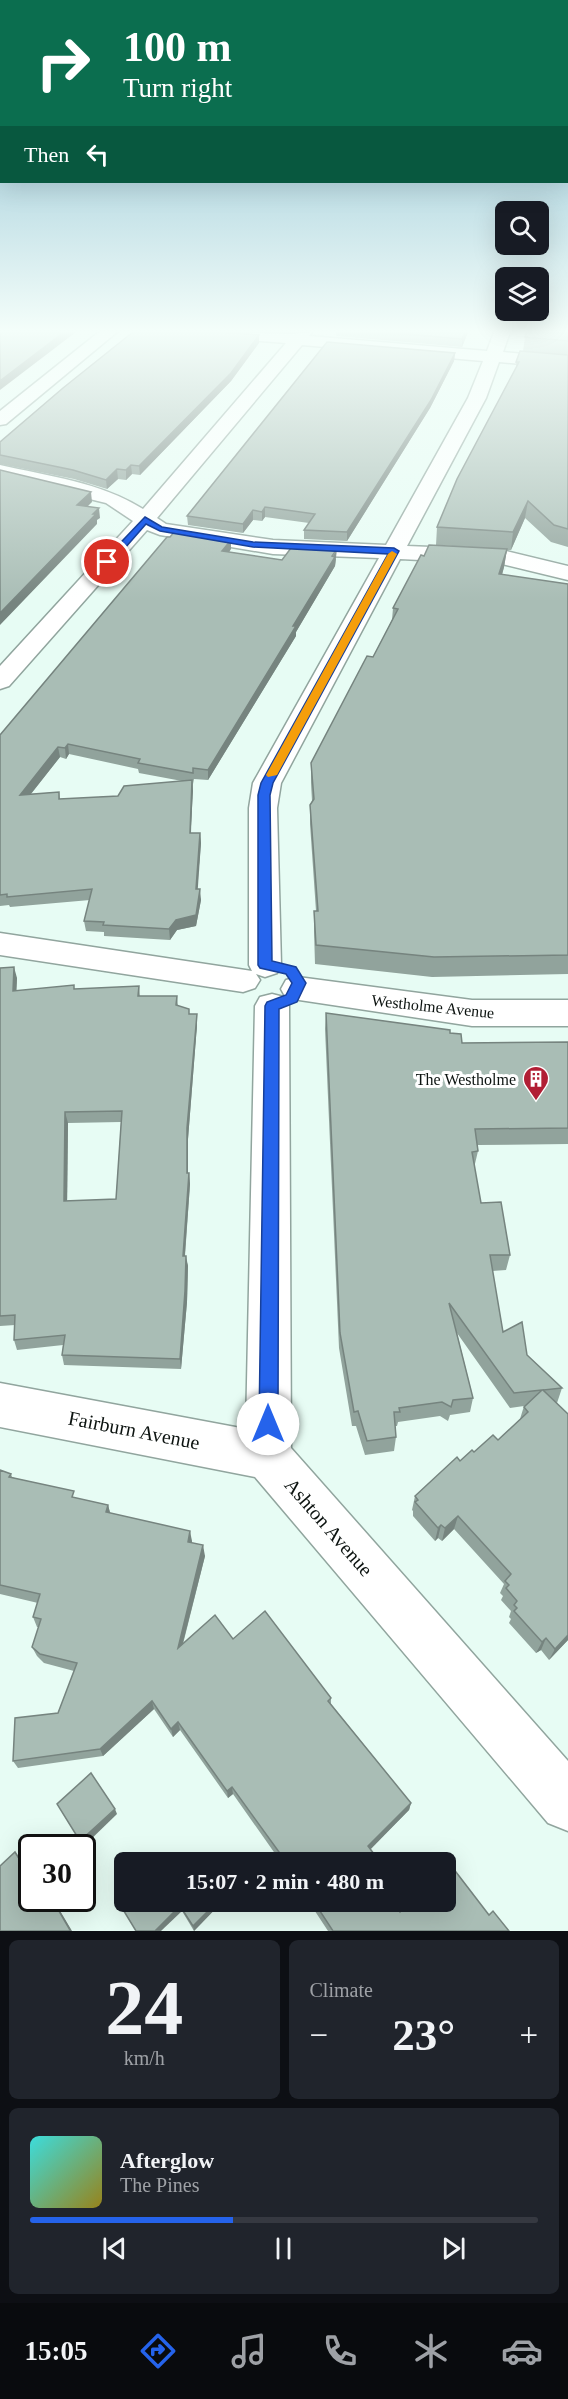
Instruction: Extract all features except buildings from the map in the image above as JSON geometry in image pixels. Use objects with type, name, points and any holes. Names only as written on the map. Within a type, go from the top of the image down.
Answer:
[{"type":"street","points":[[0,681],[145,520],[228,422]]},
{"type":"street","points":[[268,1457],[270,985],[263,808],[267,783],[464,422]]},
{"type":"street","points":[[0,471],[113,499],[160,529],[253,544],[502,557],[568,573]]},
{"type":"street","name":"Westholme Avenue","points":[[0,944],[472,1013],[568,1013]]},
{"type":"street","name":"Fairburn Avenue","points":[[0,1405],[182,1438],[268,1457]]},
{"type":"street","name":"Ashton Avenue","points":[[268,1457],[568,1803]]},
{"type":"slow traffic","points":[[272,775],[392,554]]},
{"type":"place","name":"The Westholme","points":[[536,1102]]},
{"type":"route","points":[[107,562],[145,520],[160,529],[273,547],[394,551],[267,783],[264,795],[265,965],[283,966],[291,970],[299,983],[292,999],[272,1006],[268,1424]]}]
